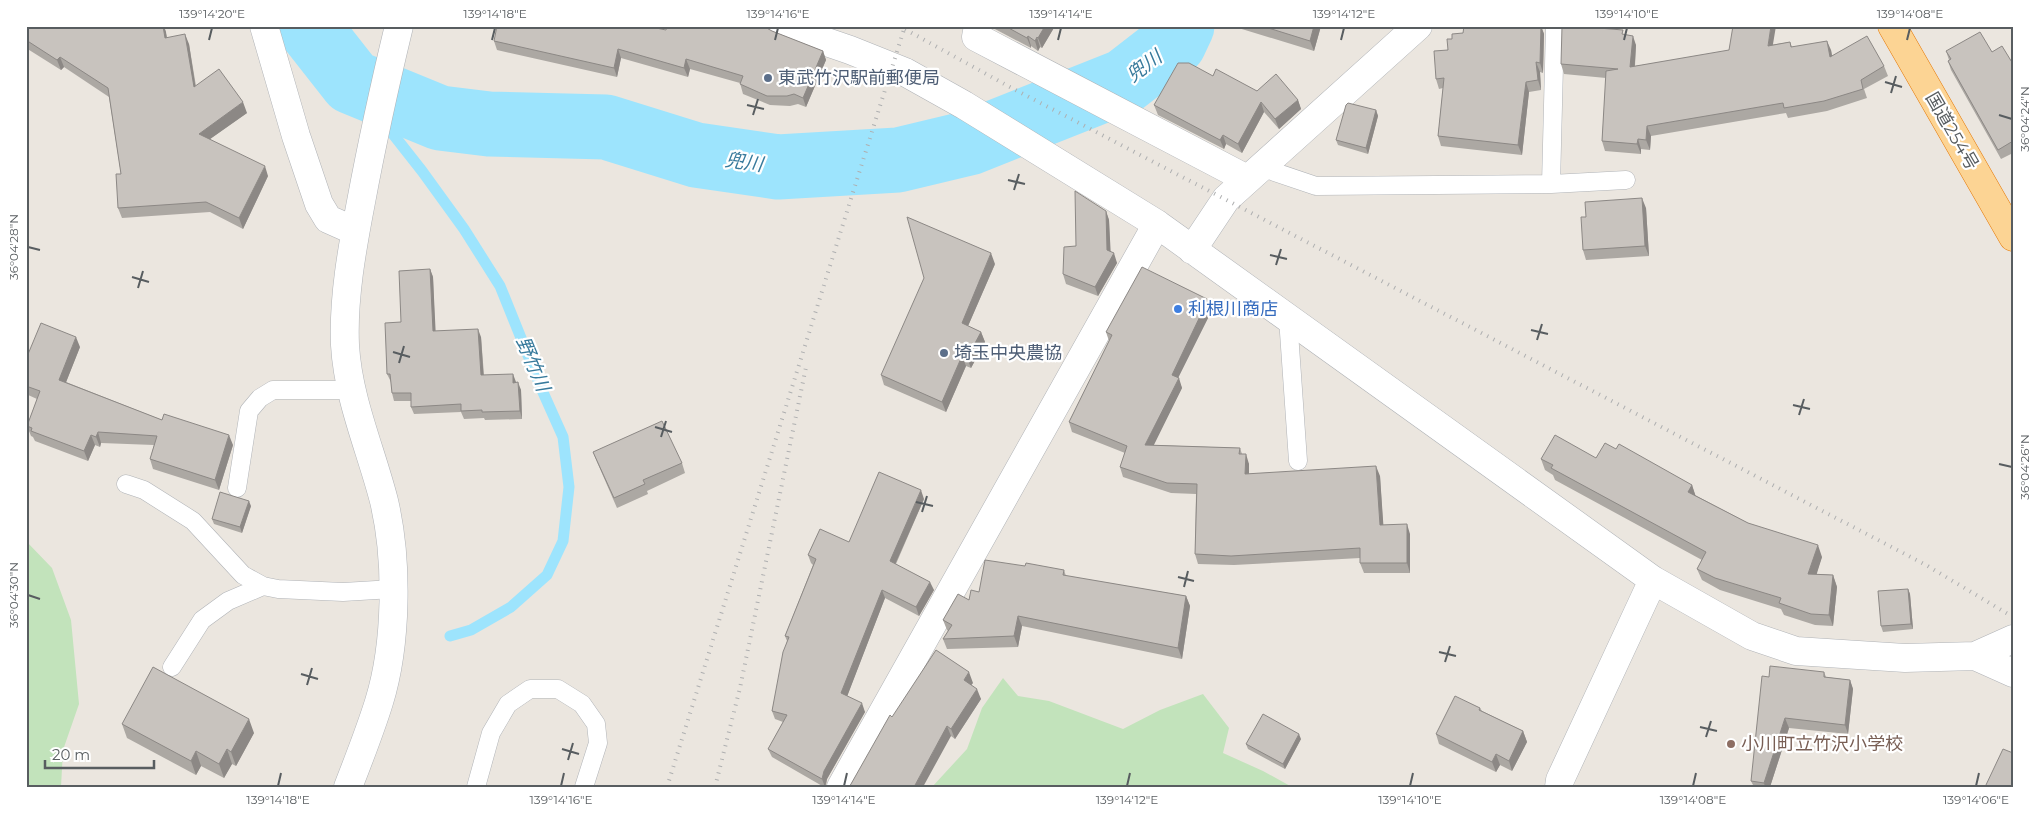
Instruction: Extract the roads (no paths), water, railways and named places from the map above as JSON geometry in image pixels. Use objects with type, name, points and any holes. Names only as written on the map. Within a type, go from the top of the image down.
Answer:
[{"type":"highway","name":"国道254号","points":[[1892,26],[2013,237]]},
{"type":"street","points":[[264,26],[288,109],[319,204],[328,219],[355,231]]},
{"type":"street","points":[[780,26],[850,50],[905,72],[964,105],[1157,224],[1653,580],[1752,636],[1796,651],[1905,658],[1975,656],[2013,639]]},
{"type":"street","points":[[978,26],[976,37],[1121,114],[1253,173]]},
{"type":"street","points":[[1192,250],[1226,199],[1418,26]]},
{"type":"street","points":[[348,787],[379,701],[390,649],[393,588],[391,544],[384,501],[352,390],[346,346],[346,303],[355,231],[368,160],[396,39]]},
{"type":"street","points":[[841,787],[1157,224]]},
{"type":"street","points":[[1558,787],[1653,580]]},
{"type":"street","points":[[1975,656],[2013,672]]},
{"type":"lane","points":[[1551,184],[1555,26]]},
{"type":"lane","points":[[1253,173],[1316,186],[1551,184],[1626,180]]},
{"type":"lane","points":[[1288,318],[1298,461]]},
{"type":"lane","points":[[237,488],[249,411],[260,398],[273,390],[352,390]]},
{"type":"lane","points":[[126,484],[144,490],[193,520],[243,575],[263,586],[278,590],[343,592],[393,588]]},
{"type":"lane","points":[[172,667],[202,620],[228,601],[263,586]]},
{"type":"lane","points":[[476,787],[491,733],[508,704],[530,689],[558,689],[582,704],[596,724],[598,743],[584,787]]},
{"type":"waterway","name":"兜川","points":[[308,26],[352,82],[440,118],[489,124],[606,127],[696,155],[778,167],[898,160],[969,143],[1125,81],[1174,43],[1182,26]]},
{"type":"waterway","name":"野竹川","points":[[352,82],[422,171],[464,229],[500,286],[563,437],[569,487],[563,541],[547,575],[511,607],[471,630],[450,636]]},
{"type":"railway","points":[[899,26],[1008,86],[1926,565],[2013,617]]},
{"type":"railway","points":[[667,787],[905,26]]},
{"type":"railway","points":[[715,787],[740,688],[806,367]]},
{"type":"place","name":"東武竹沢駅前郵便局","points":[[768,78]]},
{"type":"place","name":"利根川商店","points":[[1178,309]]},
{"type":"place","name":"埼玉中央農協","points":[[944,353]]},
{"type":"place","name":"小川町立竹沢小学校","points":[[1731,744]]}]
